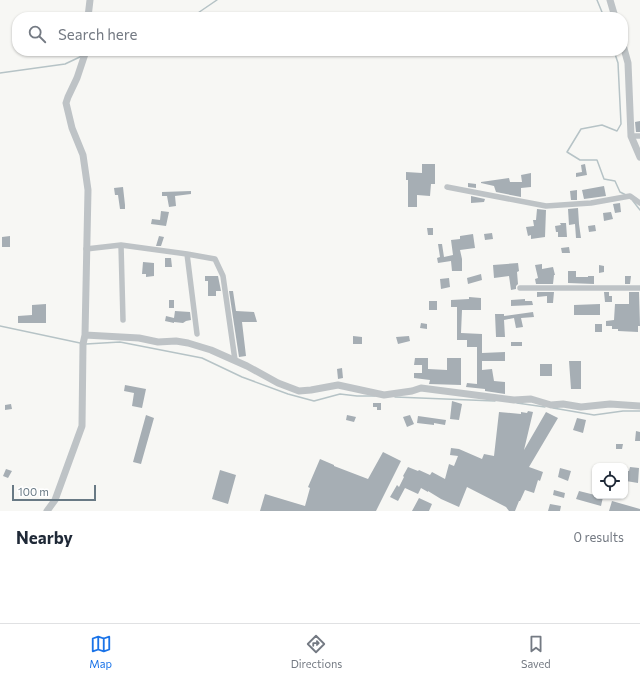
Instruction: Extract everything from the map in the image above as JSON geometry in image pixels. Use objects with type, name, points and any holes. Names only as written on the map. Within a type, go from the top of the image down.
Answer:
[{"type":"street","points":[[89,12],[90,0]]},
{"type":"street","points":[[610,0],[614,12]]},
{"type":"street","points":[[47,511],[54,500],[82,426],[88,190],[83,156],[72,128],[66,103],[84,56]]},
{"type":"street","points":[[626,56],[628,64],[631,136],[640,158]]},
{"type":"street","points":[[631,136],[640,136]]},
{"type":"street","points":[[447,187],[546,206],[590,203],[630,196],[640,203]]},
{"type":"street","points":[[86,249],[121,245],[215,259],[223,276],[235,360]]},
{"type":"street","points":[[121,245],[123,320]]},
{"type":"street","points":[[187,254],[197,334]]},
{"type":"street","points":[[520,288],[640,288]]},
{"type":"street","points":[[85,335],[138,338],[158,342],[176,341],[211,350],[299,391],[338,385],[384,395],[412,391],[421,388],[514,400],[531,399],[551,405],[563,404],[581,408],[610,404],[640,406]]},
{"type":"building","points":[[640,121],[640,132],[636,132],[635,122]]},
{"type":"building","points":[[422,164],[435,164],[435,184],[431,184],[430,196],[417,195],[417,207],[408,207],[408,180],[406,180],[406,172],[422,173]]},
{"type":"building","points":[[585,164],[587,175],[576,177],[576,173],[582,172],[581,165]]},
{"type":"building","points":[[531,173],[531,187],[521,188],[521,197],[496,192],[494,186],[481,183],[509,178],[510,182],[522,182],[521,175]]},
{"type":"building","points":[[468,183],[476,184],[476,188],[468,187]]},
{"type":"building","points":[[604,186],[606,196],[584,199],[582,190]]},
{"type":"building","points":[[123,187],[125,209],[120,209],[118,195],[115,195],[114,188]]},
{"type":"building","points":[[577,190],[577,200],[571,200],[570,191]]},
{"type":"building","points":[[191,191],[191,194],[175,196],[176,206],[169,207],[167,196],[162,196],[162,192]]},
{"type":"building","points":[[471,196],[485,199],[484,202],[471,203]]},
{"type":"building","points":[[620,203],[621,212],[615,213],[613,204]]},
{"type":"building","points":[[578,208],[581,238],[576,238],[575,224],[569,225],[568,209]]},
{"type":"building","points":[[537,209],[546,210],[545,237],[531,239],[531,235],[528,236],[526,227],[534,226],[533,220],[536,220]]},
{"type":"building","points":[[161,211],[169,212],[166,226],[151,224],[152,219],[160,220]]},
{"type":"building","points":[[611,212],[613,219],[604,221],[603,213]]},
{"type":"building","points":[[560,223],[566,223],[567,237],[558,237],[558,232],[556,232],[555,226],[561,225]]},
{"type":"building","points":[[595,225],[596,231],[589,232],[588,226]]},
{"type":"building","points":[[427,228],[433,228],[433,235],[428,235]]},
{"type":"building","points":[[492,233],[493,239],[485,240],[484,234]]},
{"type":"building","points":[[473,234],[475,248],[460,250],[462,271],[452,271],[451,261],[438,263],[437,258],[440,257],[438,244],[442,244],[444,257],[453,255],[451,240],[460,239],[460,236]]},
{"type":"building","points":[[10,236],[10,247],[2,247],[2,237]]},
{"type":"building","points":[[159,236],[164,237],[161,246],[156,246]]},
{"type":"building","points":[[569,247],[570,253],[562,253],[561,248]]},
{"type":"building","points":[[165,258],[171,258],[172,267],[165,267]]},
{"type":"building","points":[[143,262],[154,263],[154,276],[146,277],[146,274],[142,274]]},
{"type":"building","points":[[518,263],[518,284],[516,289],[511,290],[509,276],[494,278],[493,265]]},
{"type":"building","points":[[542,264],[542,269],[553,267],[555,275],[553,284],[536,284],[535,279],[538,278],[535,265]]},
{"type":"building","points":[[599,265],[604,266],[604,272],[599,273]]},
{"type":"building","points":[[568,271],[576,271],[576,277],[594,276],[594,284],[568,283]]},
{"type":"building","points":[[481,274],[482,280],[468,284],[467,278]]},
{"type":"building","points":[[205,276],[218,276],[221,291],[216,291],[216,296],[208,296],[208,281],[205,281]]},
{"type":"building","points":[[625,276],[631,276],[630,284],[625,284]]},
{"type":"building","points":[[449,278],[450,287],[441,289],[440,279]]},
{"type":"building","points":[[229,291],[233,291],[236,311],[254,312],[257,322],[242,322],[246,356],[239,357]]},
{"type":"building","points":[[537,292],[554,292],[553,303],[547,303],[547,296],[537,297]]},
{"type":"building","points":[[604,292],[609,292],[609,296],[612,296],[612,302],[605,302]]},
{"type":"building","points":[[629,292],[639,292],[640,326],[638,326],[638,332],[618,331],[618,329],[612,329],[612,326],[606,326],[606,321],[614,320],[615,304],[629,304]]},
{"type":"building","points":[[469,297],[481,298],[481,310],[462,310],[461,333],[482,334],[482,353],[505,352],[505,361],[482,361],[482,370],[492,369],[494,381],[505,382],[505,394],[485,391],[485,389],[466,387],[467,383],[477,384],[477,347],[467,347],[467,340],[457,340],[457,307],[451,307],[451,300],[469,299]]},
{"type":"building","points":[[525,299],[525,301],[532,301],[533,305],[511,306],[511,300]]},
{"type":"building","points":[[169,300],[174,300],[174,308],[169,308]]},
{"type":"building","points":[[429,301],[437,301],[437,310],[429,310]]},
{"type":"building","points":[[46,304],[46,323],[18,323],[18,316],[32,315],[32,305]]},
{"type":"building","points":[[600,304],[600,315],[574,315],[574,305]]},
{"type":"building","points":[[175,311],[190,312],[191,320],[183,323],[165,321],[166,316],[174,318]]},
{"type":"building","points":[[533,312],[534,317],[521,318],[523,327],[516,328],[514,318],[504,320],[505,337],[496,337],[495,314],[504,314],[504,316]]},
{"type":"building","points":[[421,323],[427,324],[427,329],[420,328]]},
{"type":"building","points":[[595,324],[602,324],[602,332],[595,332]]},
{"type":"building","points":[[353,336],[362,337],[362,344],[353,344]]},
{"type":"building","points":[[409,336],[410,341],[398,344],[396,337]]},
{"type":"building","points":[[511,342],[522,342],[522,346],[511,346]]},
{"type":"building","points":[[415,358],[428,358],[428,369],[447,370],[447,358],[461,358],[461,385],[429,384],[430,380],[414,378],[414,373],[422,373],[422,365],[414,365]]},
{"type":"building","points":[[569,361],[581,361],[581,389],[571,389]]},
{"type":"building","points":[[540,364],[552,364],[552,376],[540,376]]},
{"type":"building","points":[[342,368],[343,378],[338,379],[337,369]]},
{"type":"building","points":[[125,385],[146,389],[142,408],[132,406],[134,393],[124,391]]},
{"type":"building","points":[[452,401],[462,404],[459,420],[450,419]]},
{"type":"building","points":[[373,403],[381,403],[381,410],[377,410],[377,407],[373,407]]},
{"type":"building","points":[[11,404],[12,409],[5,410],[5,405]]},
{"type":"building","points":[[528,411],[533,412],[524,450],[546,412],[558,418],[529,467],[543,472],[540,481],[538,480],[534,493],[525,490],[515,511],[509,511],[506,507],[467,487],[459,507],[421,488],[418,494],[405,488],[398,501],[390,497],[397,485],[399,487],[408,467],[430,475],[432,472],[445,479],[449,464],[454,466],[458,456],[450,455],[451,448],[459,449],[482,459],[484,454],[494,456],[499,412],[521,414],[521,412],[527,413]]},
{"type":"building","points":[[146,415],[154,418],[141,464],[133,462]]},
{"type":"building","points":[[347,415],[356,417],[354,422],[346,420]]},
{"type":"building","points":[[410,415],[414,424],[407,427],[403,417]]},
{"type":"building","points":[[418,416],[446,420],[445,425],[434,423],[434,425],[417,423]]},
{"type":"building","points":[[577,418],[586,420],[583,433],[573,430]]},
{"type":"building","points":[[636,431],[640,432],[640,441],[635,441]]},
{"type":"building","points":[[616,444],[623,444],[622,449],[616,449]]},
{"type":"building","points":[[383,452],[401,461],[376,511],[260,511],[265,494],[305,506],[310,488],[308,487],[320,459],[368,479]]},
{"type":"building","points":[[630,467],[639,468],[638,483],[628,481]]},
{"type":"building","points":[[560,468],[571,471],[568,481],[558,477]]},
{"type":"building","points":[[6,469],[12,471],[8,478],[3,476]]},
{"type":"building","points":[[220,470],[236,475],[228,504],[212,499]]},
{"type":"building","points":[[554,490],[565,493],[564,498],[553,495]]},
{"type":"building","points":[[579,491],[592,494],[592,499],[603,499],[601,506],[576,499]]},
{"type":"building","points":[[419,498],[432,504],[429,511],[412,511]]},
{"type":"building","points":[[612,501],[640,509],[640,511],[609,511]]},
{"type":"building","points":[[550,504],[561,506],[560,511],[548,511]]},
{"type":"waterway","points":[[199,12],[217,0]]},
{"type":"waterway","points":[[597,0],[602,12]]},
{"type":"waterway","points":[[0,73],[65,64],[82,56]]},
{"type":"waterway","points":[[616,56],[618,63],[621,124],[617,131],[602,125],[581,129],[567,152],[580,160],[597,160],[604,179],[615,181],[620,192],[626,195]]},
{"type":"waterway","points":[[633,201],[640,210]]},
{"type":"waterway","points":[[0,326],[80,343]]},
{"type":"waterway","points":[[86,344],[120,342],[202,358],[242,377],[288,394],[314,401],[340,394],[375,396]]},
{"type":"waterway","points":[[395,397],[495,401]]},
{"type":"waterway","points":[[517,403],[545,407]]},
{"type":"waterway","points":[[553,408],[594,415],[623,411],[640,411]]}]
